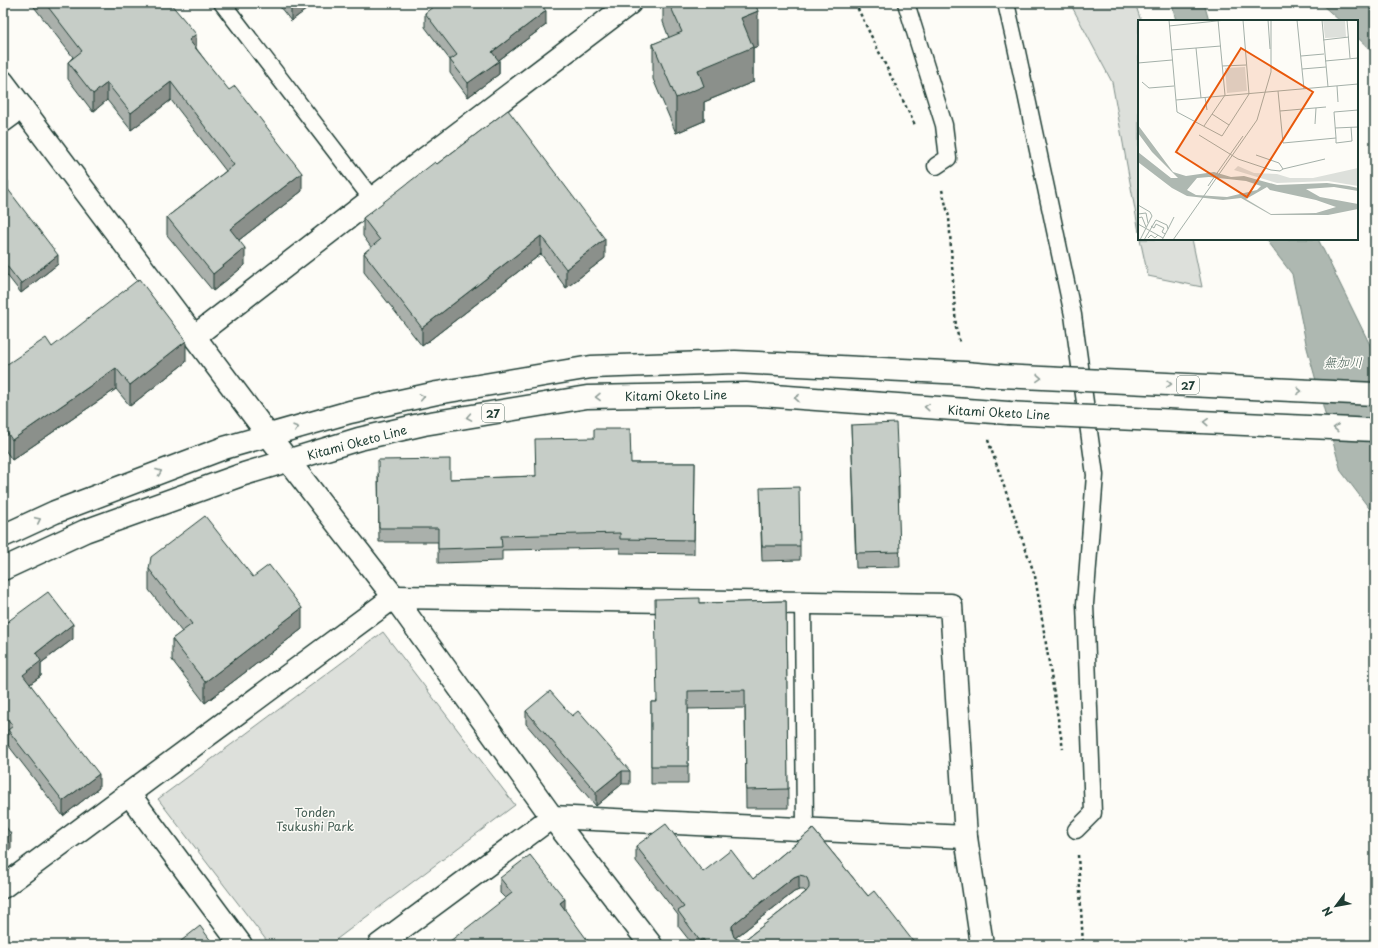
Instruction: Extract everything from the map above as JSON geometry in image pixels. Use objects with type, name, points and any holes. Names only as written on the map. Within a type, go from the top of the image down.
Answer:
[{"type":"street","points":[[195,336],[630,3]]},
{"type":"street","points":[[3,82],[269,436],[394,598],[552,817],[651,945]]},
{"type":"street","points":[[3,121],[22,107]]},
{"type":"street","name":"27","points":[[3,536],[55,512],[224,448],[350,412],[437,393],[591,367],[735,362],[1375,394]]},
{"type":"street","name":"Kitami Oketo Line","points":[[3,569],[85,531],[244,474],[359,440],[424,424],[587,397],[746,394],[1008,413],[1375,430]]},
{"type":"street","points":[[3,887],[394,598],[952,605],[966,837],[982,945]]},
{"type":"street","points":[[129,794],[241,945]]},
{"type":"street","points":[[378,945],[552,817],[966,837]]},
{"type":"lane","points":[[222,3],[372,199]]},
{"type":"lane","points":[[906,3],[944,125],[948,158],[936,166]]},
{"type":"lane","points":[[1006,3],[1074,315],[1095,475],[1085,604],[1093,813],[1076,830]]},
{"type":"lane","points":[[804,603],[805,829]]},
{"type":"path","points":[[978,411],[1035,576],[1064,753]]},
{"type":"path","points":[[1076,830],[1083,945]]},
{"type":"green space","points":[[1070,3],[1135,3],[1141,20],[1138,20],[1138,226],[1112,82]]},
{"type":"green space","points":[[1140,240],[1192,240],[1202,287],[1148,276]]},
{"type":"green space","name":"Tonden Tsukushi Park","points":[[383,632],[515,805],[329,945],[270,945],[158,799]]},
{"type":"water","points":[[1172,3],[1204,3],[1209,20],[1176,20]]},
{"type":"water","points":[[1320,3],[1375,3],[1375,54],[1358,38],[1358,20],[1339,20]]},
{"type":"water","name":"無加川","points":[[1266,240],[1318,240],[1375,355],[1375,516],[1341,471],[1307,348],[1292,274]]},
{"type":"building","points":[[45,3],[170,3],[196,34],[189,40],[229,90],[235,86],[302,173],[230,229],[245,248],[213,274],[167,217],[234,165],[171,82],[131,113],[107,83],[93,94],[68,62],[82,51]]},
{"type":"building","points":[[438,3],[540,3],[546,11],[492,52],[499,61],[468,83],[450,60],[457,55],[425,13]]},
{"type":"building","points":[[669,3],[755,3],[758,11],[741,18],[753,47],[698,70],[704,86],[676,98],[653,44],[682,32]]},
{"type":"building","points":[[508,110],[605,239],[566,269],[541,236],[422,328],[364,253],[380,240],[363,218],[435,162],[437,164]]},
{"type":"building","points":[[3,175],[8,181],[4,184],[58,255],[21,284],[3,261]]},
{"type":"building","points":[[139,279],[186,341],[130,385],[116,368],[12,440],[3,426],[3,367],[46,338],[52,347]]},
{"type":"building","points":[[896,423],[900,552],[856,553],[851,425]]},
{"type":"building","points":[[594,429],[630,429],[631,463],[695,463],[694,540],[620,539],[620,533],[501,536],[502,547],[438,549],[438,528],[379,528],[378,460],[450,459],[450,479],[536,476],[535,439],[594,438]]},
{"type":"building","points":[[799,487],[800,546],[762,546],[760,488]]},
{"type":"building","points":[[205,516],[253,577],[269,565],[302,608],[205,682],[172,639],[192,624],[149,569],[151,557]]},
{"type":"building","points":[[48,592],[73,624],[36,653],[41,661],[23,675],[99,774],[63,801],[8,730],[13,726],[3,713],[3,625]]},
{"type":"building","points":[[700,598],[700,603],[786,601],[788,789],[746,790],[745,690],[688,691],[688,766],[651,766],[651,702],[657,702],[655,599]]},
{"type":"building","points":[[550,691],[572,716],[578,711],[630,771],[622,771],[596,792],[526,711]]},
{"type":"building","points":[[3,823],[11,834],[3,840]]},
{"type":"building","points":[[666,824],[703,872],[731,850],[753,879],[813,829],[868,896],[874,891],[916,945],[708,945],[703,939],[700,941],[678,911],[684,907],[636,846]],"holes":[[[799,875],[807,878],[809,883],[809,888],[806,892],[747,938],[742,940],[734,937],[732,926],[735,923],[794,877]]]},
{"type":"building","points":[[530,855],[565,899],[560,903],[591,945],[445,945],[512,893],[500,878]]},
{"type":"building","points":[[200,926],[214,945],[176,945]]}]
